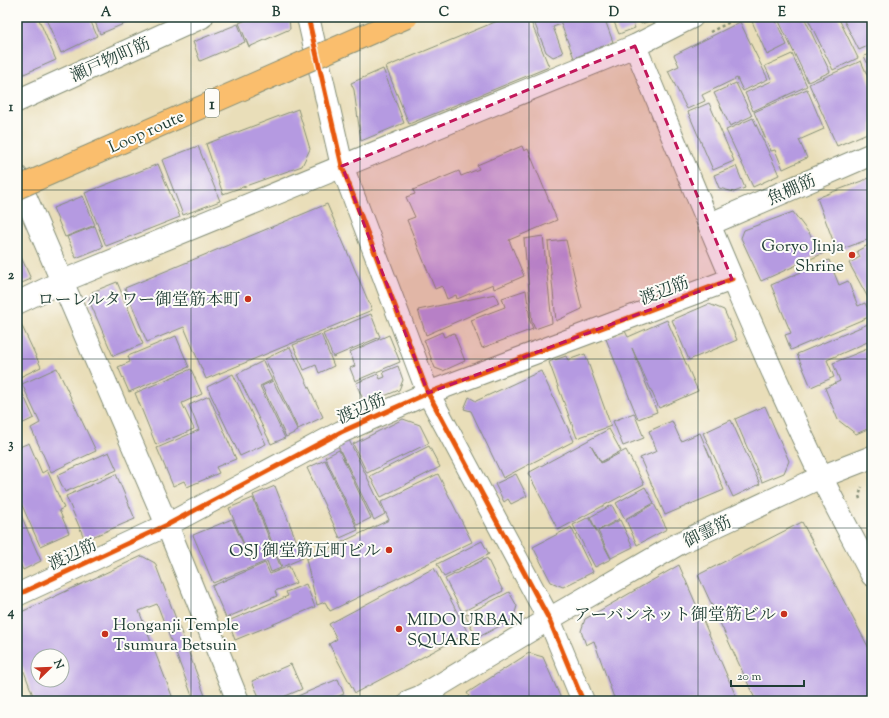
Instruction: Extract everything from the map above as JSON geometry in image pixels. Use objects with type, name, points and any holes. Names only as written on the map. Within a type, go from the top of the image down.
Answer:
[{"type":"highway","name":"Loop route","points":[[17,188],[407,17]]},
{"type":"street","name":"瀬戸物町筋","points":[[17,101],[202,17]]},
{"type":"street","points":[[17,303],[63,281],[635,46],[692,17]]},
{"type":"street","points":[[309,21],[342,166],[428,393],[548,619],[583,701]]},
{"type":"street","points":[[635,46],[732,279],[821,477],[872,575]]},
{"type":"street","name":"魚棚筋","points":[[710,224],[872,154]]},
{"type":"street","points":[[17,177],[168,525],[238,701]]},
{"type":"street","name":"渡辺筋","points":[[17,595],[168,525],[341,432],[428,393],[732,279]]},
{"type":"street","name":"御霊筋","points":[[410,701],[420,697],[548,619],[680,543],[821,477],[872,457]]},
{"type":"path","points":[[704,35],[740,17]]},
{"type":"path","points":[[862,502],[859,496],[863,485]]},
{"type":"highlighted area","points":[[635,46],[732,279],[428,393],[342,166]]},
{"type":"building","points":[[17,17],[38,17],[56,60],[17,77]]},
{"type":"building","points":[[45,17],[89,17],[97,36],[61,53]]},
{"type":"building","points":[[93,17],[140,17],[100,34]]},
{"type":"building","points":[[253,17],[289,17],[290,29],[249,47],[239,23]]},
{"type":"building","points":[[507,17],[529,17],[549,67],[409,124],[386,67]]},
{"type":"building","points":[[532,17],[604,17],[613,42],[574,58],[561,24],[553,27],[563,53],[553,57],[546,52]]},
{"type":"building","points":[[612,17],[630,17],[635,28],[619,34]]},
{"type":"building","points":[[638,17],[661,17],[641,24]]},
{"type":"building","points":[[750,17],[774,17],[787,45],[767,55]]},
{"type":"building","points":[[777,17],[804,17],[830,72],[808,82]]},
{"type":"building","points":[[807,17],[838,17],[858,58],[833,70]]},
{"type":"building","points":[[842,17],[872,17],[872,44],[859,50]]},
{"type":"building","points":[[740,22],[768,79],[743,91],[737,78],[702,95],[705,101],[687,109],[668,71],[679,66],[674,55]]},
{"type":"building","points":[[238,24],[245,42],[200,61],[193,42]]},
{"type":"building","points":[[872,53],[872,73],[864,56]]},
{"type":"building","points":[[792,54],[807,86],[753,111],[745,93],[772,81],[765,66]]},
{"type":"building","points":[[861,61],[872,86],[872,131],[837,146],[809,84]]},
{"type":"building","points":[[383,69],[404,123],[361,141],[354,90],[351,83]]},
{"type":"building","points":[[736,83],[752,116],[730,126],[714,93]]},
{"type":"building","points":[[807,89],[824,129],[799,140],[807,158],[783,169],[775,150],[771,151],[754,112]]},
{"type":"building","points":[[709,103],[734,161],[713,170],[688,112]]},
{"type":"building","points":[[298,109],[310,149],[302,166],[223,194],[206,144]]},
{"type":"building","points":[[753,118],[779,175],[753,187],[726,130]]},
{"type":"building","points":[[198,146],[220,201],[183,215],[162,160]]},
{"type":"building","points":[[522,146],[524,151],[528,149],[557,220],[509,240],[524,276],[494,289],[493,284],[457,299],[456,295],[447,299],[442,286],[435,289],[407,220],[415,217],[406,197],[415,194],[413,190],[459,171],[461,176],[479,169],[477,165]]},
{"type":"building","points":[[158,164],[180,217],[106,246],[85,193]]},
{"type":"building","points":[[736,166],[745,188],[734,192],[719,188],[714,175]]},
{"type":"building","points":[[872,177],[872,238],[837,251],[817,198]]},
{"type":"building","points":[[83,196],[95,225],[65,237],[53,208]]},
{"type":"building","name":"ローレルタワー御堂筋本町","points":[[327,204],[372,310],[206,379],[184,327],[147,342],[125,288]]},
{"type":"building","points":[[793,212],[824,253],[761,281],[741,238],[744,230]]},
{"type":"building","points":[[95,226],[103,247],[76,258],[67,237]]},
{"type":"building","points":[[543,236],[552,323],[535,329],[532,322],[524,239]]},
{"type":"building","points":[[566,240],[582,309],[556,321],[548,242]]},
{"type":"building","points":[[872,243],[872,305],[849,263],[860,257],[857,251]]},
{"type":"building","points":[[17,248],[31,279],[17,285]]},
{"type":"building","points":[[829,260],[839,285],[848,281],[858,306],[865,303],[871,316],[791,350],[785,335],[791,333],[771,285]]},
{"type":"building","points":[[117,282],[143,344],[113,356],[89,300],[92,292]]},
{"type":"building","points":[[526,290],[530,321],[533,329],[482,348],[471,320],[505,307],[502,298]]},
{"type":"building","points":[[495,294],[499,303],[426,335],[418,310]]},
{"type":"building","points":[[709,304],[724,310],[737,340],[689,360],[672,320]]},
{"type":"building","points":[[371,314],[380,337],[333,357],[323,334]]},
{"type":"building","points":[[667,320],[698,391],[659,408],[632,348],[657,412],[638,419],[606,339],[625,331],[628,337]]},
{"type":"building","points":[[21,324],[41,367],[20,377],[17,371],[17,326]]},
{"type":"building","points":[[868,324],[871,330],[872,329],[872,340],[827,360],[834,377],[811,387],[797,354]]},
{"type":"building","points":[[442,332],[444,337],[454,333],[465,361],[443,371],[435,368],[424,340]]},
{"type":"building","points":[[321,334],[334,366],[319,373],[316,365],[304,370],[293,345]]},
{"type":"building","points":[[389,335],[400,362],[355,381],[350,368],[355,366],[350,352]]},
{"type":"building","points":[[176,336],[189,367],[129,392],[118,367],[130,362],[128,356]]},
{"type":"building","points":[[290,347],[323,417],[298,429],[265,359]]},
{"type":"building","points":[[872,347],[872,427],[856,434],[838,420],[825,388],[840,381],[833,363]]},
{"type":"building","points":[[585,354],[611,426],[577,438],[549,362],[566,356],[568,360]]},
{"type":"building","points":[[263,361],[272,380],[260,386],[285,438],[271,444],[237,374]]},
{"type":"building","points":[[398,366],[403,380],[399,390],[365,404],[356,383],[378,374],[380,379],[385,377],[383,372]]},
{"type":"building","points":[[57,368],[96,451],[51,472],[31,428],[40,423],[22,384]]},
{"type":"building","points":[[191,369],[202,394],[182,403],[194,429],[156,445],[135,393]]},
{"type":"building","points":[[541,371],[574,441],[503,478],[471,411],[464,409],[469,397],[476,401]]},
{"type":"building","points":[[233,374],[266,444],[240,456],[207,387]]},
{"type":"building","points":[[17,381],[34,418],[17,426]]},
{"type":"building","points":[[273,381],[298,431],[286,437],[262,386]]},
{"type":"building","points":[[209,396],[236,459],[216,467],[219,473],[187,487],[184,481],[173,486],[157,448],[199,430],[189,405]]},
{"type":"building","points":[[765,406],[789,461],[784,473],[762,482],[735,419]]},
{"type":"building","points":[[634,413],[644,438],[623,446],[613,421]]},
{"type":"building","points":[[403,419],[420,425],[429,443],[367,473],[353,444]]},
{"type":"building","points":[[731,420],[760,484],[733,497],[703,433]]},
{"type":"building","points":[[672,421],[681,441],[700,433],[724,490],[665,515],[640,458],[657,451],[649,431]]},
{"type":"building","points":[[609,429],[621,451],[601,462],[591,445],[601,463],[626,450],[644,484],[558,530],[528,473]]},
{"type":"building","points":[[349,440],[385,514],[374,520],[338,446]]},
{"type":"building","points":[[29,443],[42,473],[47,470],[64,508],[59,510],[69,533],[40,546],[17,494],[17,448]]},
{"type":"building","points":[[429,446],[440,467],[381,497],[370,476]]},
{"type":"building","points":[[339,450],[371,518],[357,525],[325,457]]},
{"type":"building","points":[[109,452],[117,470],[65,492],[57,475]]},
{"type":"building","points":[[325,460],[358,530],[340,538],[307,468]]},
{"type":"building","points":[[116,474],[135,519],[85,540],[66,496]]},
{"type":"building","name":"OSJ 御堂筋瓦町ビル","points":[[438,474],[472,542],[330,611],[325,602],[317,605],[306,559],[389,520],[381,502]]},
{"type":"building","points":[[516,474],[527,496],[511,504],[508,499],[504,502],[495,484]]},
{"type":"building","points":[[275,486],[303,558],[282,567],[253,495]]},
{"type":"building","points":[[645,487],[654,503],[625,519],[616,503]]},
{"type":"building","points":[[253,498],[281,568],[271,572],[267,561],[213,583],[193,535],[232,519],[251,561],[229,508]]},
{"type":"building","points":[[654,504],[667,529],[637,545],[626,520]]},
{"type":"building","points":[[612,505],[619,519],[597,531],[590,517]]},
{"type":"building","points":[[17,506],[41,561],[23,570],[17,557]]},
{"type":"building","points":[[589,517],[611,559],[595,567],[573,525]]},
{"type":"building","points":[[620,520],[633,547],[611,558],[598,531]]},
{"type":"building","name":"アーバンネット御堂筋ビル","points":[[802,522],[872,654],[872,701],[756,701],[698,575]]},
{"type":"building","points":[[571,527],[593,572],[563,587],[551,582],[533,547]]},
{"type":"building","points":[[482,541],[489,554],[444,577],[437,564]]},
{"type":"building","name":"Honganji Temple Tsumura Betsuin","points":[[142,556],[155,563],[207,701],[194,701],[157,604],[139,611],[174,701],[35,701],[30,688],[70,688],[70,648],[30,648],[30,688],[19,658],[17,659],[17,614]]},
{"type":"building","points":[[487,558],[503,591],[462,612],[445,579]]},
{"type":"building","points":[[265,563],[270,574],[289,566],[296,583],[275,591],[277,596],[226,618],[212,586]]},
{"type":"building","points":[[679,565],[738,701],[615,701],[594,641],[586,645],[581,631],[585,619]]},
{"type":"building","name":"MIDO URBAN SQUARE","points":[[434,568],[468,633],[355,693],[329,644],[337,639],[329,624]]},
{"type":"building","points":[[306,584],[315,607],[235,640],[228,621],[288,596],[286,592]]},
{"type":"building","points":[[509,592],[517,606],[513,619],[477,638],[465,615]]},
{"type":"building","points":[[529,653],[543,657],[562,701],[462,701],[469,696],[467,693]]},
{"type":"building","points":[[291,664],[302,689],[274,701],[261,701],[252,681]]},
{"type":"building","points":[[338,679],[344,694],[328,701],[286,701]]},
{"type":"building","points":[[345,696],[347,701],[332,701]]},
{"type":"cycle path","points":[[308,17],[342,166],[428,393],[549,619],[583,701]]},
{"type":"cycle path","points":[[17,595],[167,525],[341,432],[428,393],[732,279]]},
{"type":"place","name":"Goryo Jinja Shrine","points":[[852,255]]},
{"type":"place","name":"ローレルタワー御堂筋本町","points":[[248,299]]},
{"type":"place","name":"OSJ 御堂筋瓦町ビル","points":[[389,550]]},
{"type":"place","name":"アーバンネット御堂筋ビル","points":[[784,614]]},
{"type":"place","name":"MIDO URBAN SQUARE","points":[[399,629]]},
{"type":"place","name":"Honganji Temple Tsumura Betsuin","points":[[105,634]]}]
